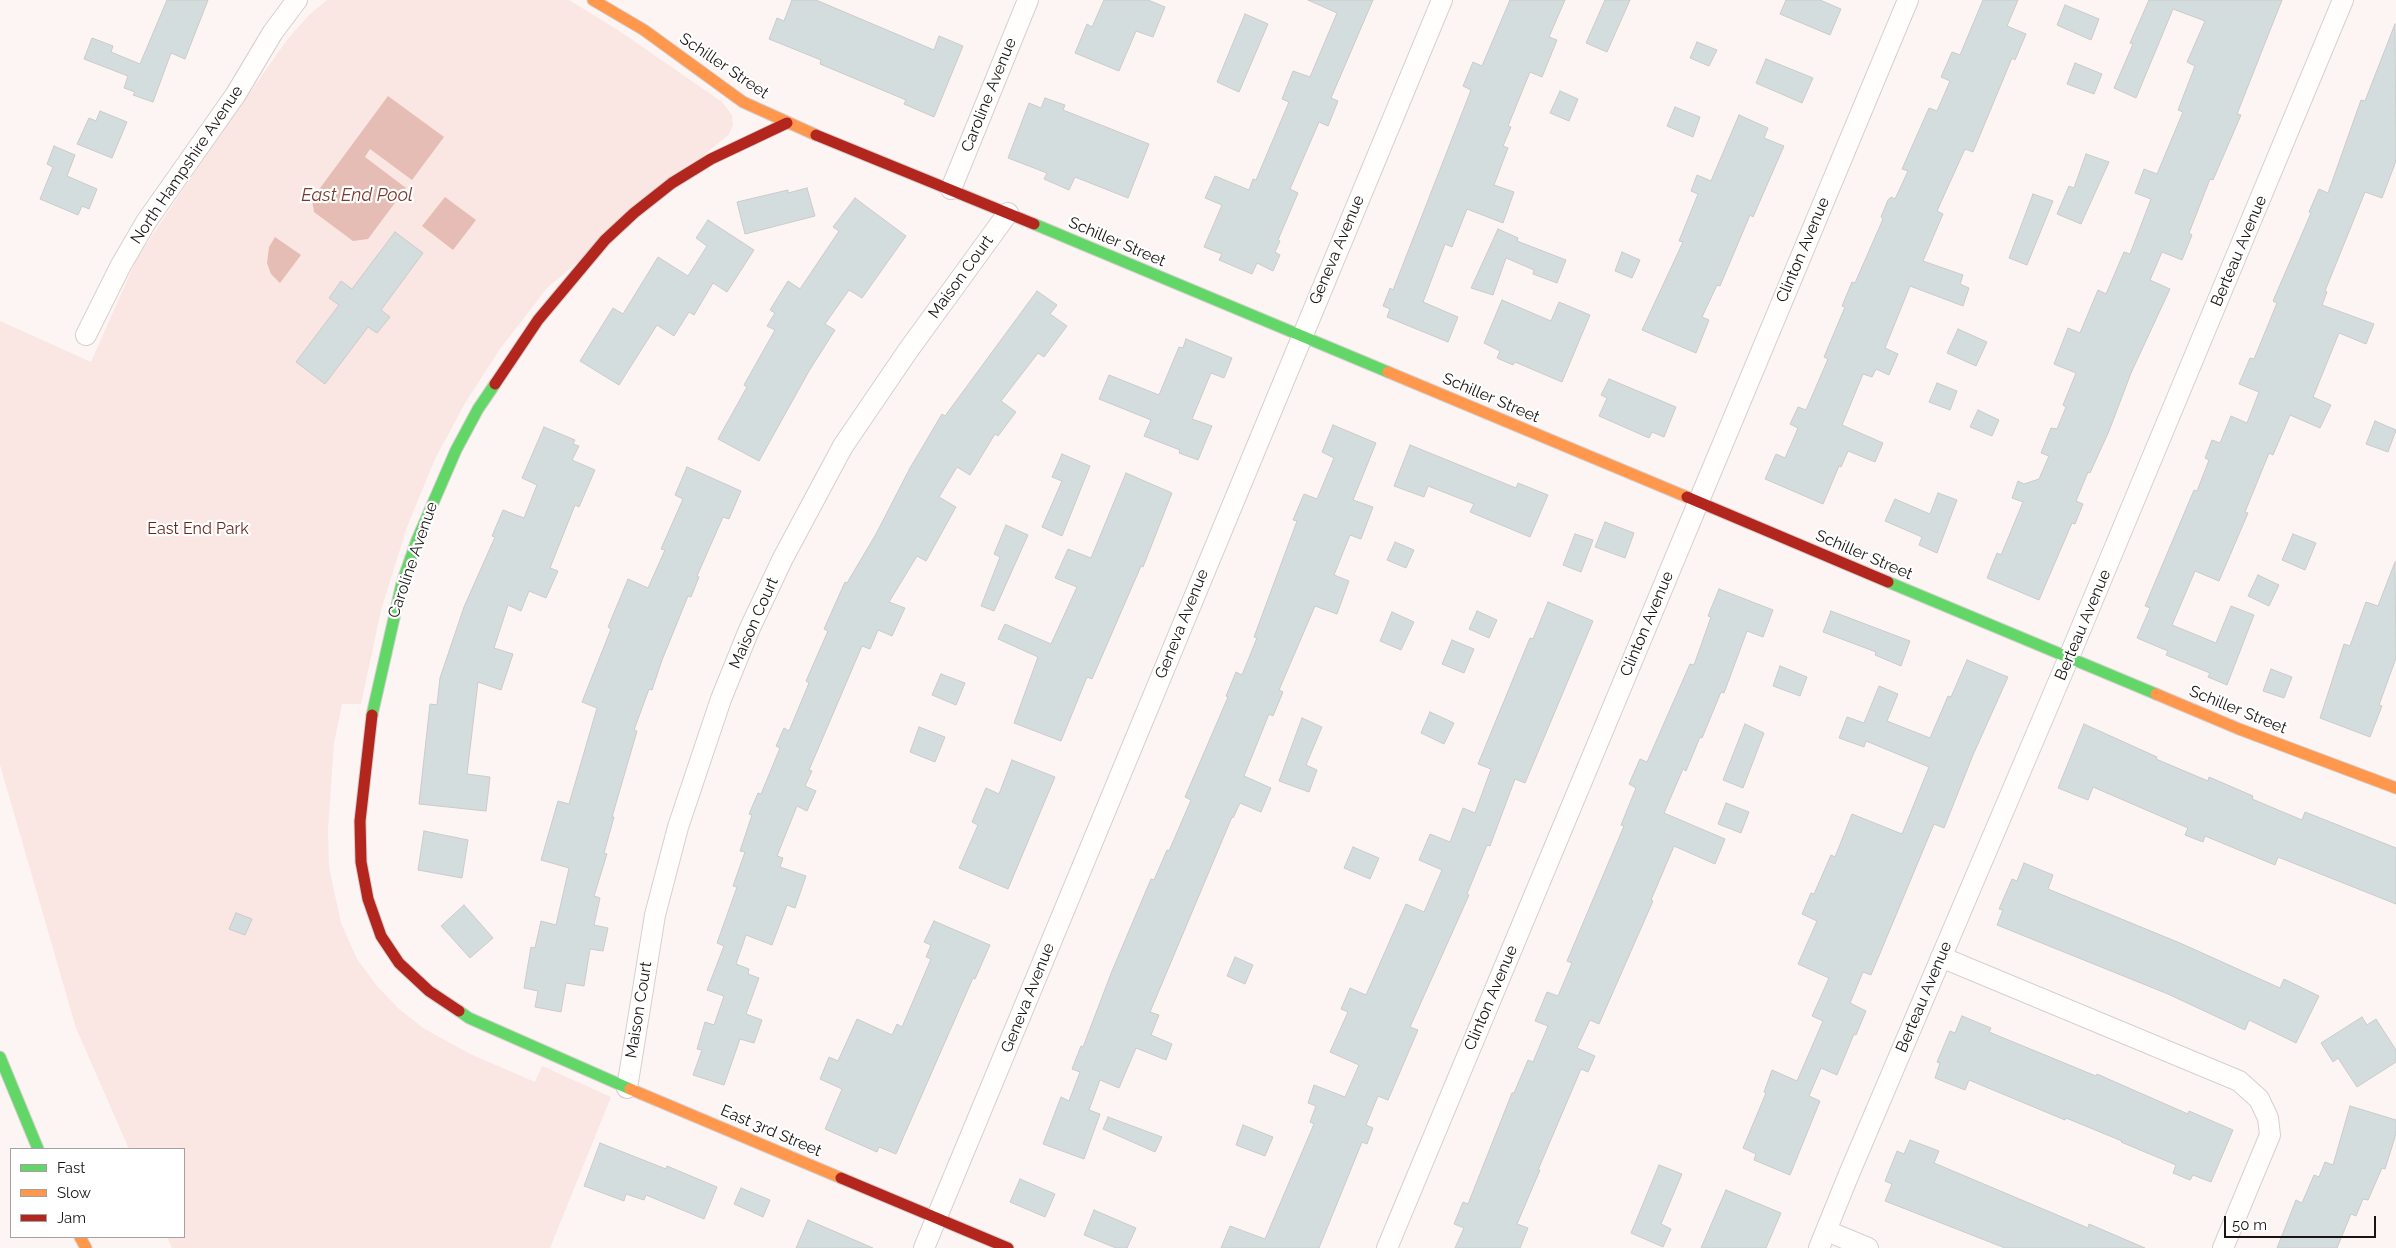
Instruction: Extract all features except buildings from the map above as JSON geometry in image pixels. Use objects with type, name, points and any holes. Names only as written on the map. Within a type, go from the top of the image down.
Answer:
[{"type":"main road","name":"Schiller Street","points":[[593,0],[644,30],[743,102],[787,123],[951,189],[2238,729],[2396,788]]},
{"type":"main road","name":"Caroline Avenue","points":[[522,1042],[469,1018],[429,991],[399,964],[381,936],[368,899],[361,862],[360,821],[365,767],[374,703],[402,583],[434,496],[478,410],[538,320],[577,271],[627,220],[672,183],[711,159],[787,123]]},
{"type":"main road","name":"East 3rd Street","points":[[522,1042],[626,1088],[1008,1248]]},
{"type":"main road","points":[[0,1057],[38,1148]]},
{"type":"street","name":"North Hampshire Avenue","points":[[86,335],[121,265],[146,222],[236,94],[272,32],[298,0]]},
{"type":"street","name":"Caroline Avenue","points":[[951,189],[1028,0]]},
{"type":"street","name":"Geneva Avenue","points":[[924,1248],[1442,0]]},
{"type":"street","name":"Clinton Avenue","points":[[1387,1248],[1908,0]]},
{"type":"street","name":"Berteau Avenue","points":[[1823,1239],[2069,658],[2343,0]]},
{"type":"street","name":"Maison Court","points":[[626,1088],[655,915],[678,827],[721,699],[749,630],[783,558],[843,446],[907,352],[1008,213]]},
{"type":"street","points":[[1941,957],[2239,1081],[2259,1099],[2268,1118],[2270,1135],[2223,1248]]},
{"type":"street","points":[[1823,1239],[1868,1248]]},
{"type":"green space","name":"East End Park","points":[[327,0],[569,0],[618,30],[722,102],[732,115],[733,125],[729,134],[547,288],[500,349],[465,403],[435,459],[407,527],[381,610],[361,704],[342,704],[334,743],[328,830],[329,867],[341,923],[357,959],[377,986],[398,1008],[423,1028],[470,1054],[535,1082],[542,1066],[611,1097],[550,1248],[172,1248],[167,1238],[185,1238],[185,1148],[129,1148],[76,1028],[0,765],[0,321],[91,362],[137,258],[287,40],[309,15]]},
{"type":"water","name":"East End Pool","points":[[388,96],[444,137],[412,180],[370,149],[365,157],[406,188],[368,239],[353,241],[314,212],[312,199]]},
{"type":"water","points":[[445,197],[476,220],[453,250],[422,226]]},
{"type":"water","points":[[275,237],[301,255],[280,283],[271,274],[267,263],[269,247]]},
{"type":"traffic: fast","points":[[1034,224],[1388,372]]},
{"type":"traffic: fast","points":[[372,715],[402,583],[417,540],[456,450],[478,409],[495,384]]},
{"type":"traffic: fast","points":[[1888,582],[2156,694]]},
{"type":"traffic: fast","points":[[459,1011],[469,1018],[630,1089]]},
{"type":"traffic: fast","points":[[0,1057],[38,1148]]},
{"type":"traffic: slow","points":[[593,0],[644,30],[743,102],[816,135]]},
{"type":"traffic: slow","points":[[1388,372],[1687,497]]},
{"type":"traffic: slow","points":[[2156,694],[2239,729],[2396,788]]},
{"type":"traffic: slow","points":[[630,1089],[841,1178]]},
{"type":"traffic: slow","points":[[81,1238],[86,1248]]},
{"type":"traffic: jam","points":[[495,384],[538,320],[605,240],[634,213],[672,183],[711,159],[787,123]]},
{"type":"traffic: jam","points":[[816,135],[1034,224]]},
{"type":"traffic: jam","points":[[1687,497],[1888,582]]},
{"type":"traffic: jam","points":[[372,715],[360,821],[361,862],[368,899],[381,936],[399,963],[429,991],[459,1011]]},
{"type":"traffic: jam","points":[[841,1178],[1008,1248]]}]
